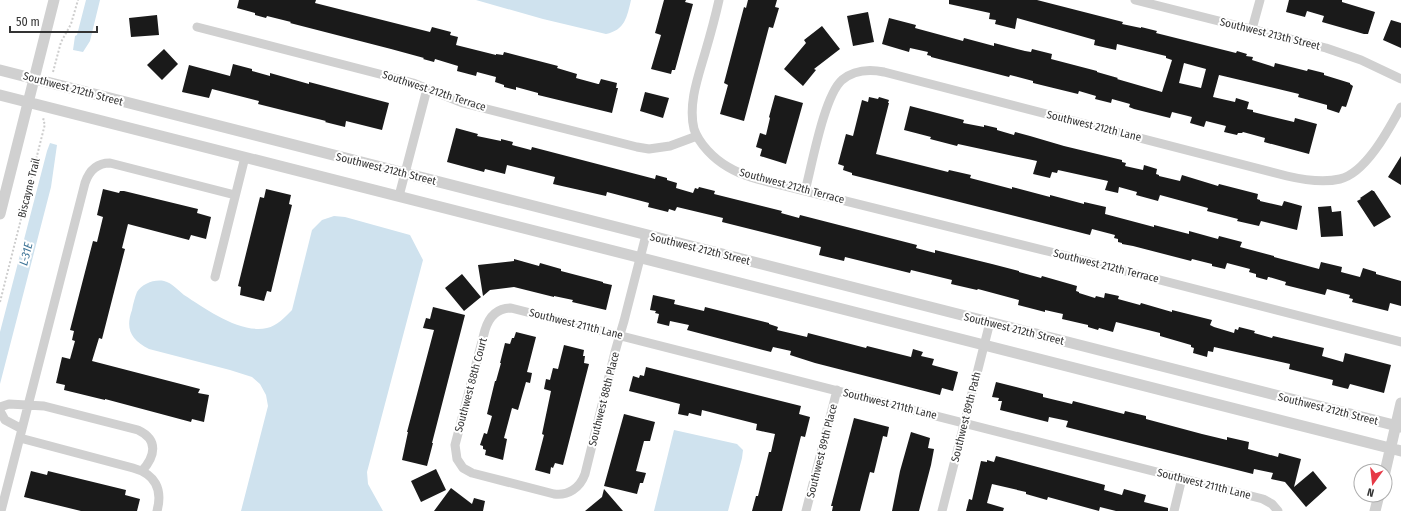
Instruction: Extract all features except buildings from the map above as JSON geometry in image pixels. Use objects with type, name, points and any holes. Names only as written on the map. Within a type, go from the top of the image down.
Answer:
[{"type":"street","points":[[0,214],[54,0]]},
{"type":"street","points":[[697,136],[693,118],[695,89],[719,0]]},
{"type":"street","name":"Southwest 213th Street","points":[[1135,0],[1252,29],[1343,54],[1377,66],[1401,79]]},
{"type":"street","points":[[1252,29],[1260,0]]},
{"type":"street","name":"Southwest 212th Terrace","points":[[197,27],[391,76],[463,103],[637,147],[649,149],[670,146],[697,136],[718,161],[736,171],[760,180],[1401,342]]},
{"type":"street","name":"Southwest 212th Street","points":[[0,70],[1398,426]]},
{"type":"street","name":"Southwest 212th Lane","points":[[806,191],[828,104],[838,85],[849,75],[867,70],[884,72],[1294,177],[1311,180],[1340,179],[1354,171],[1368,158],[1387,132],[1401,107]]},
{"type":"street","points":[[399,196],[427,89]]},
{"type":"street","name":"Southwest 212th Street","points":[[0,95],[1396,449]]},
{"type":"street","points":[[215,277],[245,157]]},
{"type":"street","points":[[2,511],[87,177],[98,165],[110,163],[235,195]]},
{"type":"street","name":"Southwest 88th Place","points":[[574,490],[579,486],[585,474],[646,235]]},
{"type":"street","name":"Southwest 211th Lane","points":[[497,312],[508,308],[515,309],[837,390],[1263,499],[1272,504],[1278,511]]},
{"type":"street","name":"Southwest 88th Court","points":[[497,312],[491,317],[486,326],[456,440],[456,456],[459,463],[466,470],[477,475],[554,494],[565,494],[574,490]]},
{"type":"street","name":"Southwest 89th Path","points":[[942,511],[990,322]]},
{"type":"street","name":"Southwest 89th Place","points":[[806,511],[837,390]]},
{"type":"street","points":[[1389,463],[1396,449],[1401,403]]},
{"type":"street","points":[[0,407],[9,404],[44,406],[138,430],[144,433],[151,442],[153,450],[151,458],[142,471]]},
{"type":"street","points":[[0,411],[5,420],[21,433],[142,471],[148,475],[157,486],[159,500],[157,511]]},
{"type":"street","points":[[1174,511],[1182,478]]},
{"type":"street","points":[[5,499],[9,511]]},
{"type":"path","points":[[53,72],[60,42],[71,24],[78,0]]},
{"type":"path","name":"Biscayne Trail","points":[[0,302],[45,124],[43,121]]},
{"type":"water","points":[[86,0],[100,0],[90,41],[83,52],[73,50],[75,36],[77,35]]},
{"type":"water","points":[[476,0],[631,0],[624,22],[617,29],[606,34],[543,19]]},
{"type":"water","name":"L-31E","points":[[50,143],[57,145],[51,187],[0,384],[0,332]]},
{"type":"water","points":[[334,216],[345,217],[410,235],[423,260],[367,472],[368,484],[383,511],[241,511],[268,406],[266,395],[260,384],[252,377],[149,349],[143,346],[134,338],[131,333],[129,323],[135,298],[139,289],[145,284],[152,281],[164,281],[172,285],[202,307],[235,324],[257,329],[271,327],[281,321],[292,310],[312,230],[322,220]]},
{"type":"water","points":[[674,430],[737,444],[743,450],[728,511],[654,511]]}]
